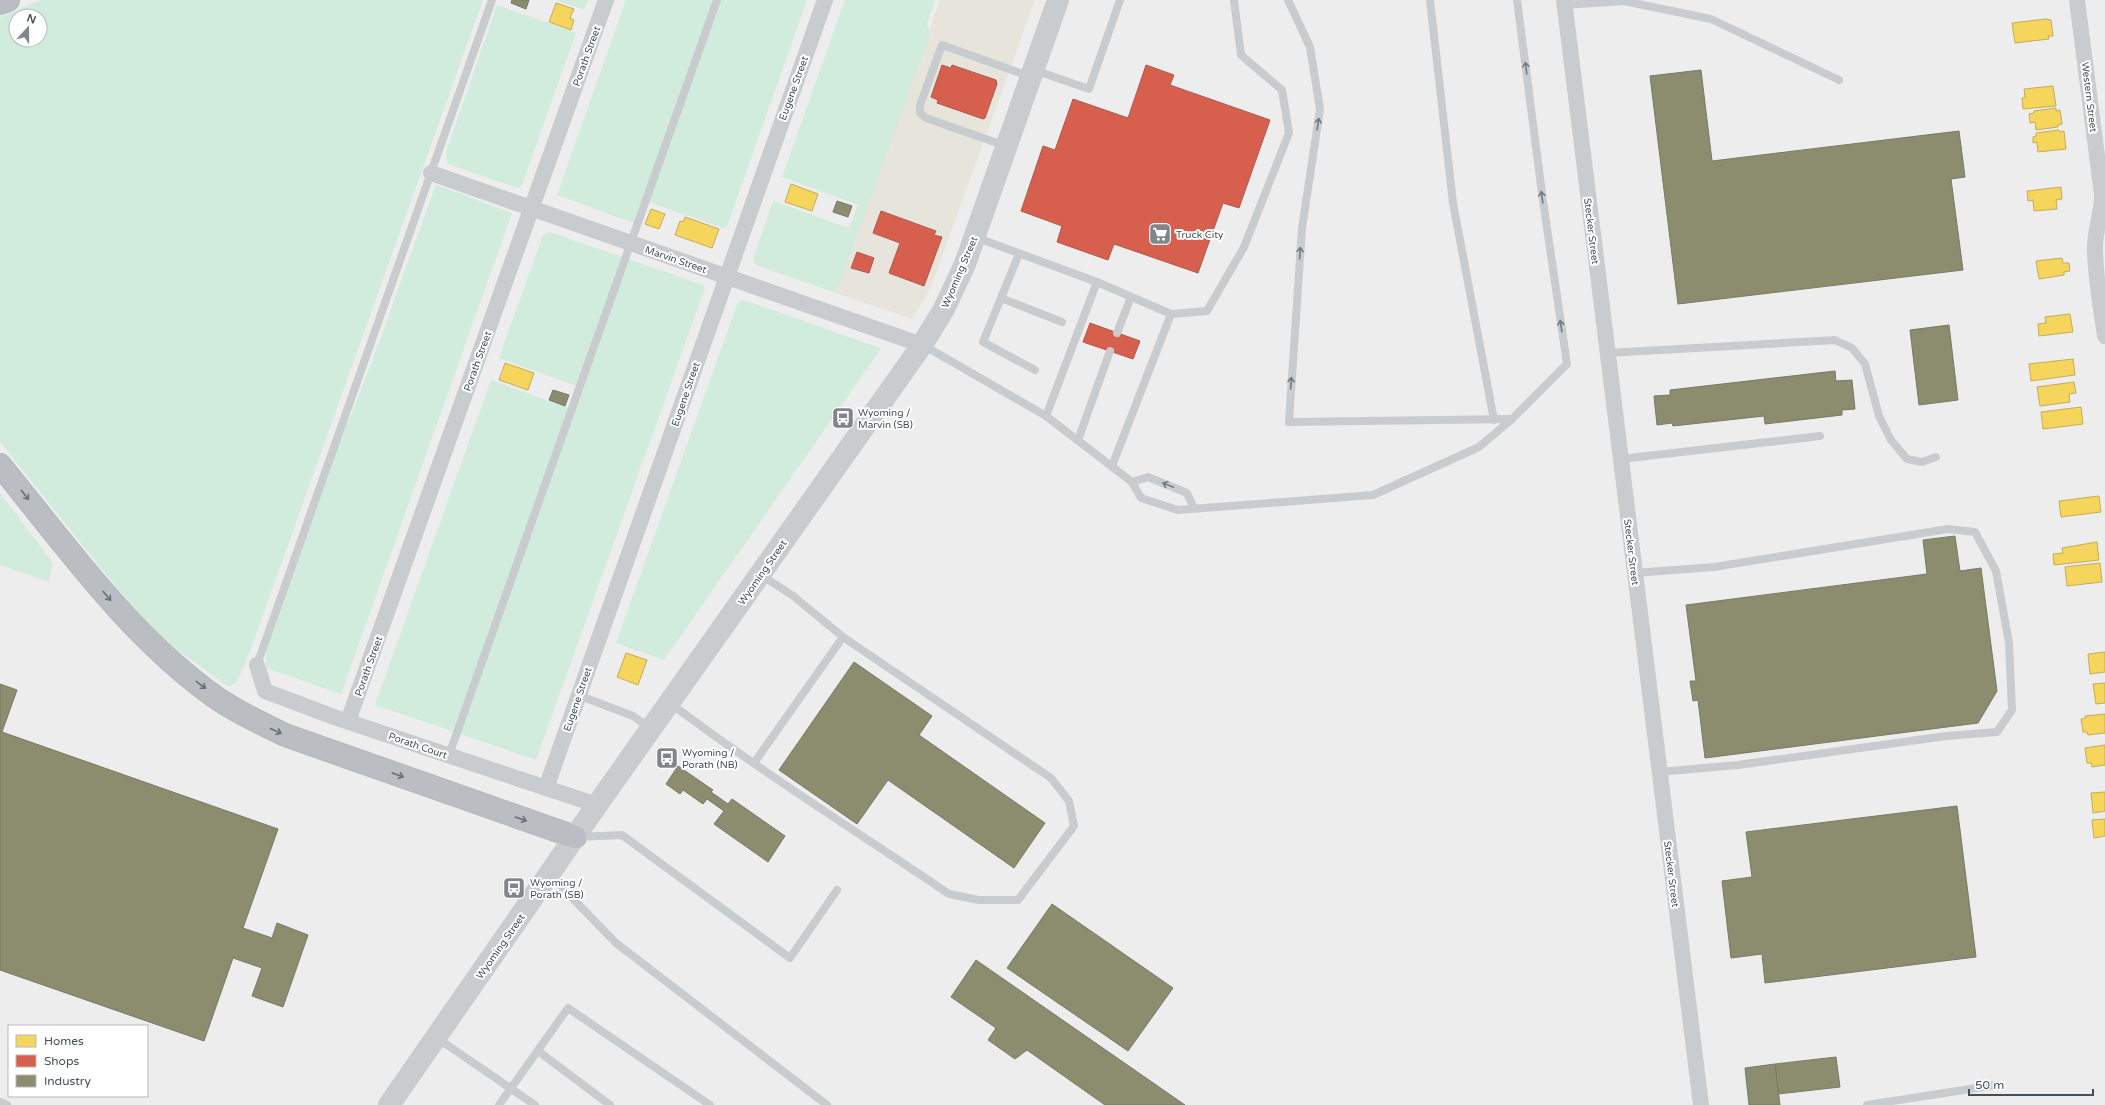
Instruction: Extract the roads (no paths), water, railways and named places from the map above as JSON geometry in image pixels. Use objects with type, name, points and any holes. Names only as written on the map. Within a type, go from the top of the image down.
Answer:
[{"type":"highway","points":[[0,3],[8,0]]},
{"type":"highway","points":[[0,465],[109,599],[172,663],[219,699],[241,713],[285,735],[575,837]]},
{"type":"main road","name":"Wyoming Street","points":[[389,1105],[597,805],[922,345],[944,309],[955,287],[974,237],[1058,0]]},
{"type":"street","name":"Porath Street","points":[[348,721],[606,0]]},
{"type":"street","name":"Eugene Street","points":[[546,788],[726,276],[825,0]]},
{"type":"street","name":"Western Street","points":[[2078,0],[2102,195],[2102,211],[2095,245],[2095,260],[2105,336]]},
{"type":"street","name":"Stecker Street","points":[[1564,2],[1701,1105]]},
{"type":"street","name":"Marvin Street","points":[[431,173],[922,345]]},
{"type":"street","name":"Porath Court","points":[[257,665],[265,691],[348,721],[597,805]]},
{"type":"lane","points":[[257,665],[492,0]]},
{"type":"lane","points":[[449,755],[717,0]]},
{"type":"lane","points":[[1006,146],[926,118],[920,113],[920,105],[942,45],[1089,89],[1120,0]]},
{"type":"lane","points":[[974,237],[1097,282],[1171,314],[1207,311],[1244,247],[1289,133],[1282,90],[1241,55],[1234,0]]},
{"type":"lane","points":[[1288,0],[1310,47],[1320,109],[1302,228],[1288,422],[1512,419]]},
{"type":"lane","points":[[1430,0],[1453,203],[1494,420]]},
{"type":"lane","points":[[922,345],[1046,416],[1132,482],[1141,498],[1178,510],[1373,495],[1479,447],[1512,419],[1567,364],[1543,200],[1517,0]]},
{"type":"lane","points":[[1564,2],[1624,1],[1711,19],[1839,80]]},
{"type":"lane","points":[[1019,254],[983,342],[1035,370]]},
{"type":"lane","points":[[1046,416],[1097,282]]},
{"type":"lane","points":[[1117,333],[1131,297]]},
{"type":"lane","points":[[1001,298],[1062,322]]},
{"type":"lane","points":[[1112,466],[1171,314]]},
{"type":"lane","points":[[1607,353],[1835,340],[1852,348],[1865,364],[1879,416],[1891,440],[1907,459],[1922,462],[1936,457]]},
{"type":"lane","points":[[1078,440],[1110,351]]},
{"type":"lane","points":[[1621,458],[1820,436]]},
{"type":"lane","points":[[1132,482],[1148,477],[1187,493],[1194,508]]},
{"type":"lane","points":[[1635,573],[1714,567],[1948,529],[1975,532],[1996,571],[2009,643],[2012,710],[1997,732],[1946,736],[1738,765],[1659,772]]},
{"type":"lane","points":[[669,703],[754,763],[949,894],[979,900],[1018,900],[1074,826],[1069,801],[1051,778],[843,637],[792,595],[760,574]]},
{"type":"lane","points":[[754,763],[843,637]]},
{"type":"lane","points":[[578,695],[633,716],[651,729]]},
{"type":"lane","points":[[575,837],[622,835],[790,958],[837,890]]},
{"type":"lane","points":[[549,874],[616,943],[827,1105]]},
{"type":"lane","points":[[499,1105],[568,1008],[710,1105]]},
{"type":"lane","points":[[436,1037],[535,1105]]},
{"type":"lane","points":[[538,1051],[610,1105]]},
{"type":"lane","points":[[1867,1105],[1996,1085]]},
{"type":"lane","points":[[0,1102],[8,1105]]},
{"type":"place","name":"Truck City","points":[[1160,234]]},
{"type":"place","name":"Wyoming / Marvin (SB)","points":[[843,418]]},
{"type":"place","name":"Wyoming / Porath (NB)","points":[[667,758]]},
{"type":"place","name":"Wyoming / Porath (SB)","points":[[514,888]]}]
